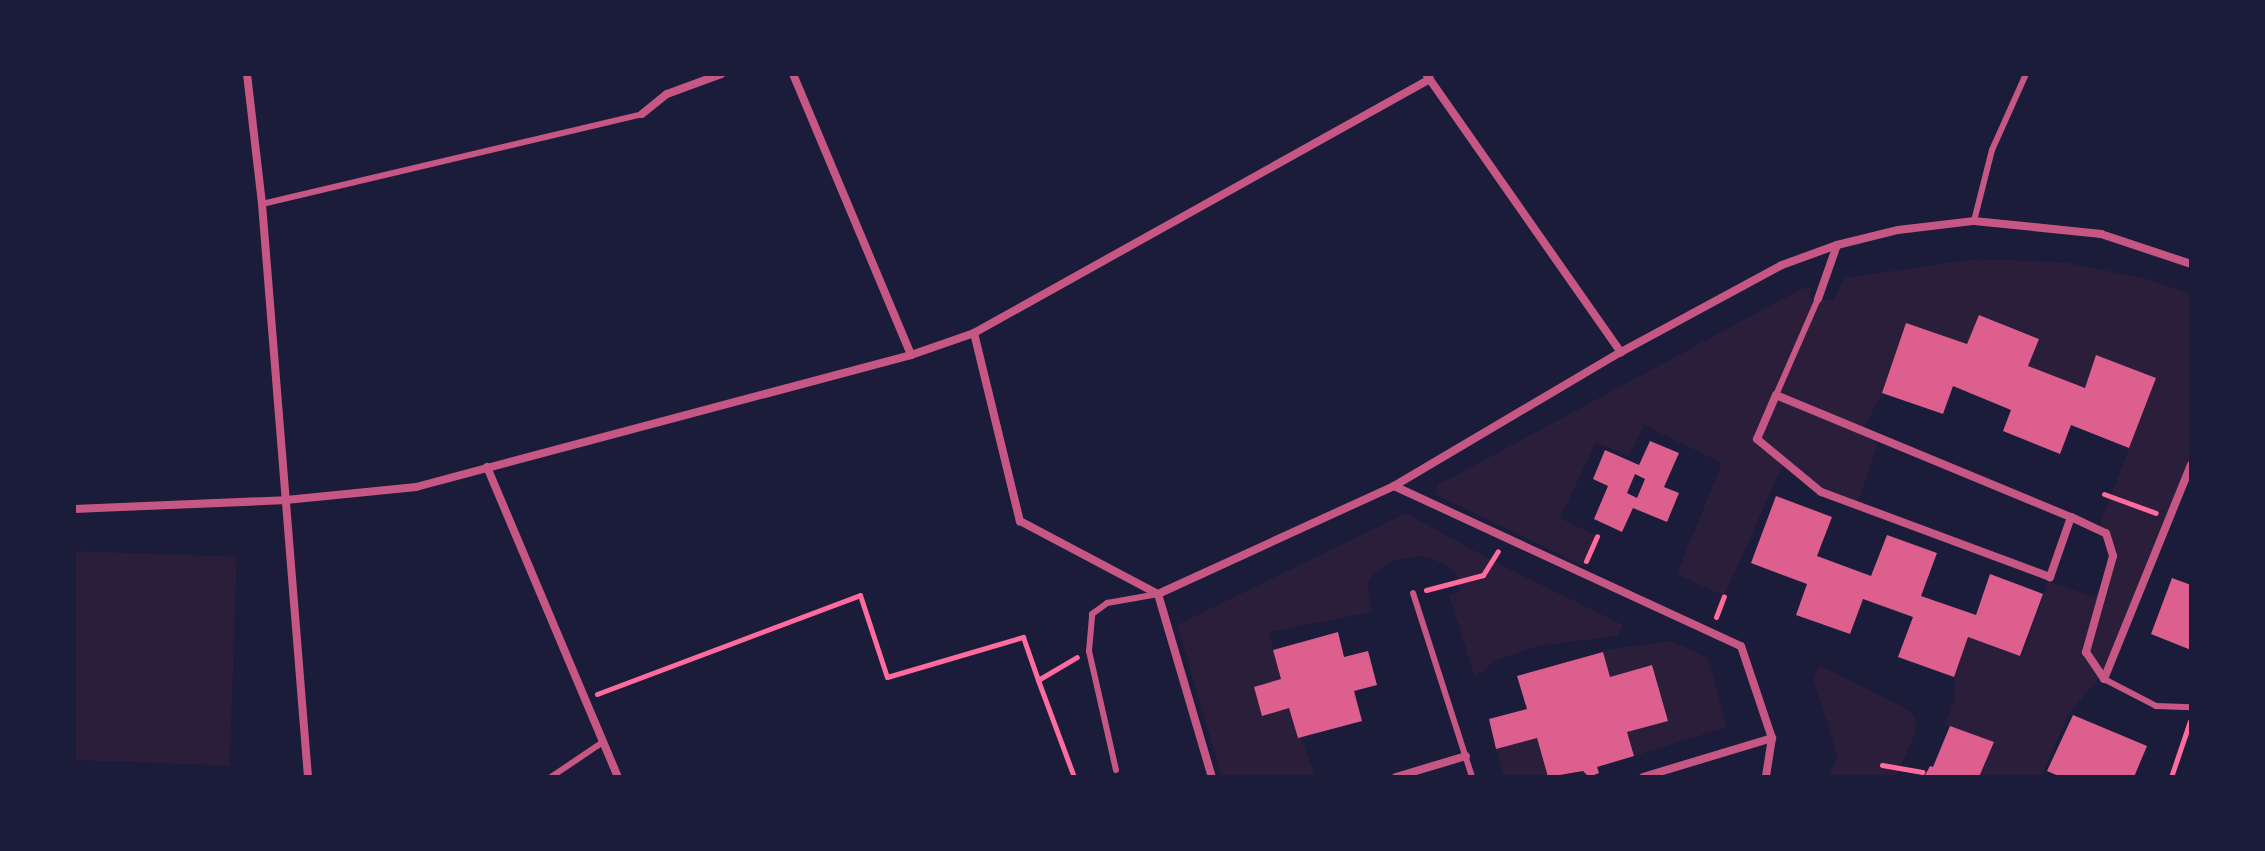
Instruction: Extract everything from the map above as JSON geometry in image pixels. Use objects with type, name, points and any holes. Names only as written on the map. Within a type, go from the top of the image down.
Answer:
[{"type":"street","points":[[247,74],[262,204],[308,777]]},
{"type":"street","points":[[642,114],[667,94],[721,74]]},
{"type":"street","points":[[793,74],[911,355]]},
{"type":"street","points":[[74,509],[286,500],[416,487],[911,355],[974,333],[1428,77],[1621,352]]},
{"type":"street","points":[[1158,594],[1394,486],[1621,352],[1782,265],[1837,245],[1898,230],[1974,221],[2101,234],[2191,264]]},
{"type":"street","points":[[1818,299],[1837,245]]},
{"type":"street","points":[[974,333],[1020,521],[1158,594],[1212,777]]},
{"type":"street","points":[[2071,517],[2050,577],[1821,492],[1757,439],[1776,395],[2071,517],[2106,533],[2113,556],[2086,652],[2104,679]]},
{"type":"street","points":[[2104,679],[2191,465]]},
{"type":"street","points":[[487,467],[618,777]]},
{"type":"street","points":[[1394,486],[1741,646],[1772,738],[1766,777]]},
{"type":"street","points":[[1643,777],[1772,738]]},
{"type":"street","points":[[1396,777],[1466,756]]},
{"type":"lane","points":[[1974,221],[1992,150],[2026,74]]},
{"type":"lane","points":[[262,204],[642,114]]},
{"type":"lane","points":[[1776,395],[1818,299]]},
{"type":"lane","points":[[1413,593],[1472,777]]},
{"type":"lane","points":[[1116,770],[1089,651],[1092,614],[1107,603],[1158,594]]},
{"type":"lane","points":[[2104,679],[2156,706],[2191,707]]},
{"type":"lane","points":[[551,777],[603,742]]},
{"type":"path","points":[[2104,494],[2157,513]]},
{"type":"path","points":[[1584,566],[1597,536]]},
{"type":"path","points":[[1413,593],[1483,575],[1496,550]]},
{"type":"path","points":[[585,698],[860,595],[887,677],[1023,637],[1074,777]]},
{"type":"path","points":[[1713,626],[1724,596]]},
{"type":"path","points":[[1038,680],[1089,651]]},
{"type":"path","points":[[2171,777],[2191,716]]},
{"type":"path","points":[[1882,765],[1922,772]]},
{"type":"shaded area","points":[[1975,259],[2063,262],[2147,279],[2191,294],[2191,465],[2104,679],[2099,678],[2069,713],[2041,777],[1979,777],[1994,742],[1944,724],[1954,703],[1954,677],[1968,637],[2022,657],[2048,582],[2095,597],[2113,556],[2111,543],[2098,529],[2156,378],[2097,355],[2085,388],[2028,366],[2039,338],[1980,315],[1967,344],[1906,323],[1882,393],[1863,430],[1880,438],[1857,505],[1821,492],[1784,462],[1724,596],[1677,574],[1722,463],[1644,425],[1629,456],[1596,442],[1560,518],[1597,536],[1584,566],[1435,494],[1438,485],[1801,289],[1812,287],[1808,298],[1833,300],[1845,278]]},
{"type":"shaded area","points":[[1406,513],[1491,560],[1623,625],[1617,636],[1538,646],[1494,661],[1475,677],[1449,596],[1460,591],[1455,570],[1431,558],[1417,556],[1392,561],[1373,573],[1367,584],[1372,612],[1269,632],[1281,679],[1262,715],[1289,708],[1316,777],[1222,777],[1177,625]]},
{"type":"shaded area","points":[[74,551],[237,557],[230,766],[74,760]]},
{"type":"shaded area","points":[[1671,641],[1708,658],[1727,727],[1634,756],[1627,732],[1668,721],[1652,665],[1610,677],[1602,650]]},
{"type":"shaded area","points":[[1819,665],[1911,711],[1917,724],[1915,734],[1896,777],[1827,777],[1838,758],[1813,678]]},
{"type":"shaded area","points":[[1537,738],[1548,777],[1504,777],[1496,749]]},
{"type":"building","points":[[1979,315],[2039,339],[2028,366],[2085,388],[2096,355],[2156,378],[2129,448],[2071,425],[2060,454],[2003,431],[2011,410],[1953,386],[1943,414],[1882,393],[1906,323],[1967,344]]},
{"type":"building","points":[[1650,441],[1679,453],[1664,487],[1679,493],[1667,522],[1633,508],[1622,532],[1594,519],[1608,486],[1593,479],[1605,450],[1639,465]],"holes":[[[1635,474],[1645,479],[1637,498],[1627,493]]]},
{"type":"building","points":[[1776,496],[1832,517],[1817,556],[1871,576],[1887,535],[1937,553],[1921,596],[1976,615],[1990,574],[2043,594],[2020,656],[1968,637],[1954,677],[1898,657],[1913,617],[1863,599],[1850,634],[1796,615],[1807,584],[1751,563]]},
{"type":"building","points":[[2172,578],[2191,585],[2191,650],[2151,634]]},
{"type":"building","points":[[1338,632],[1344,657],[1368,651],[1377,685],[1354,691],[1362,721],[1298,738],[1289,708],[1262,716],[1254,687],[1281,679],[1273,650]]},
{"type":"building","points":[[1603,652],[1610,677],[1652,665],[1668,721],[1627,732],[1634,756],[1597,767],[1599,773],[1589,777],[1583,771],[1548,777],[1537,738],[1496,749],[1489,719],[1527,709],[1517,676]]},
{"type":"building","points":[[2073,715],[2147,746],[2134,777],[2061,777],[2047,771]]},
{"type":"building","points":[[1950,726],[1994,742],[1979,777],[1924,777],[1930,766],[1933,767]]}]
